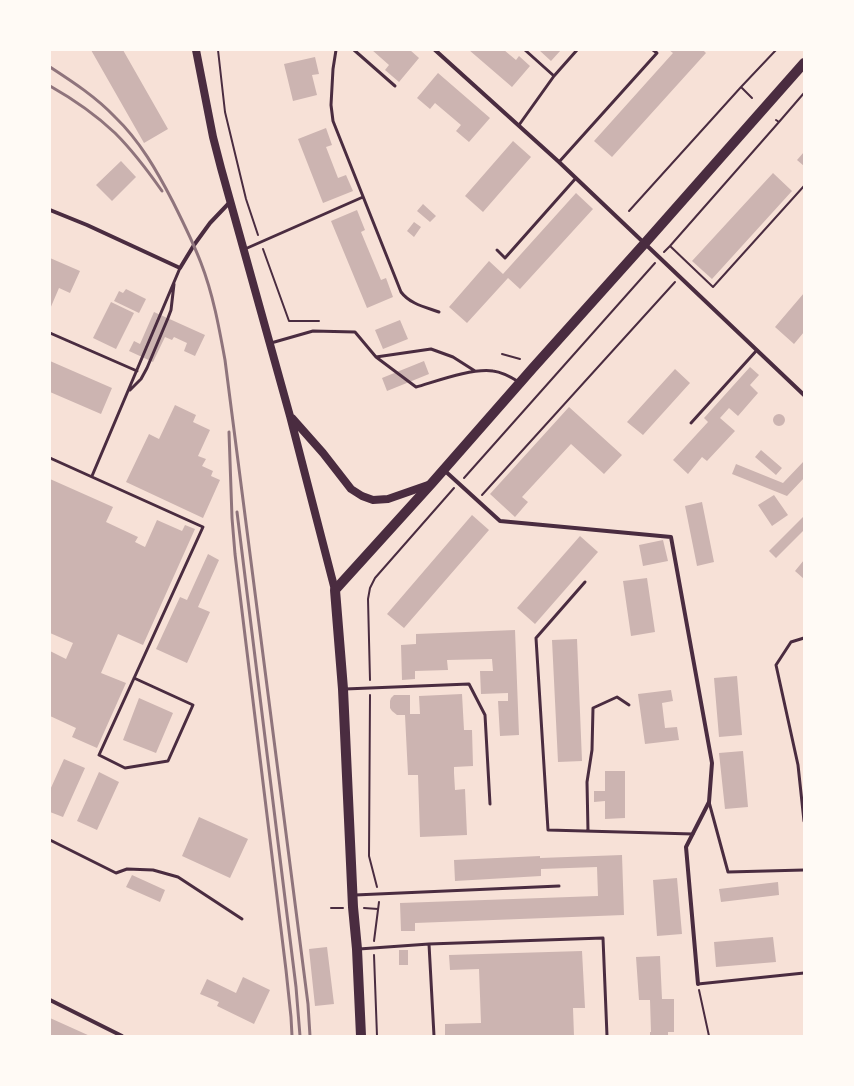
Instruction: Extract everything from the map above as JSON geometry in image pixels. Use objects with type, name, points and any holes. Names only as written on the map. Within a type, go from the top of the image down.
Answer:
[{"type":"main road","points":[[196,50],[213,138],[290,416],[335,590],[343,689],[361,1036]]},
{"type":"main road","points":[[335,590],[444,470],[804,63]]},
{"type":"main road","points":[[290,416],[323,453],[351,489],[362,496],[373,500],[388,499],[432,483]]},
{"type":"street","points":[[435,50],[646,243],[804,395]]},
{"type":"street","points":[[50,210],[88,225],[180,268],[210,223],[230,202]]},
{"type":"street","points":[[444,470],[500,521],[671,537],[712,763],[709,802],[686,847],[698,984]]},
{"type":"street","points":[[50,1000],[122,1036]]},
{"type":"lane","points":[[336,50],[333,69],[331,105],[333,121],[401,292],[405,298],[410,301],[439,312]]},
{"type":"lane","points":[[354,50],[395,86]]},
{"type":"lane","points":[[525,50],[554,76]]},
{"type":"lane","points":[[518,125],[554,76],[577,50]]},
{"type":"lane","points":[[559,162],[657,53],[653,50]]},
{"type":"lane","points":[[497,250],[505,258],[576,178]]},
{"type":"lane","points":[[243,249],[363,197]]},
{"type":"lane","points":[[92,476],[180,268]]},
{"type":"lane","points":[[128,393],[141,379],[147,368],[168,318],[171,310],[175,281]]},
{"type":"lane","points":[[269,344],[313,331],[355,332],[376,357],[416,387],[474,371],[493,371],[505,374],[520,383]]},
{"type":"lane","points":[[50,334],[137,371]]},
{"type":"lane","points":[[376,357],[431,349],[453,357],[474,371]]},
{"type":"lane","points":[[691,423],[757,350]]},
{"type":"lane","points":[[50,458],[203,527],[134,678],[99,755],[125,768],[168,761],[193,705],[134,678]]},
{"type":"lane","points":[[585,582],[536,638],[548,830],[693,834]]},
{"type":"lane","points":[[804,638],[791,642],[776,665],[798,765],[804,821]]},
{"type":"lane","points":[[343,689],[469,684],[485,715],[490,804]]},
{"type":"lane","points":[[588,831],[587,782],[592,750],[593,708],[617,697],[629,705]]},
{"type":"lane","points":[[709,802],[728,872],[804,870]]},
{"type":"lane","points":[[50,840],[116,873],[127,869],[153,870],[178,877],[242,919]]},
{"type":"lane","points":[[353,895],[559,886]]},
{"type":"lane","points":[[357,949],[429,944],[603,938],[607,1036]]},
{"type":"lane","points":[[429,944],[434,1036]]},
{"type":"lane","points":[[698,984],[804,973]]},
{"type":"path","points":[[218,50],[225,112],[246,199],[289,321],[319,321]]},
{"type":"path","points":[[629,211],[776,50]]},
{"type":"path","points":[[741,87],[752,98]]},
{"type":"path","points":[[377,1036],[373,947],[379,894],[369,856],[370,688],[368,598],[374,578],[670,246],[804,93]]},
{"type":"path","points":[[670,246],[713,287],[804,186]]},
{"type":"path","points":[[477,500],[680,276]]},
{"type":"path","points":[[502,354],[520,359]]},
{"type":"path","points":[[698,984],[709,1036]]},
{"type":"building","points":[[91,50],[123,50],[168,129],[144,143]]},
{"type":"building","points":[[372,50],[410,50],[419,58],[399,82],[385,70],[389,65]]},
{"type":"building","points":[[469,50],[504,50],[516,60],[519,56],[530,66],[512,87]]},
{"type":"building","points":[[539,50],[561,50],[551,61]]},
{"type":"building","points":[[669,50],[703,50],[706,53],[612,157],[594,141],[673,53]]},
{"type":"building","points":[[315,57],[319,74],[312,75],[317,95],[293,101],[284,64]]},
{"type":"building","points":[[438,73],[490,118],[469,142],[456,131],[461,125],[435,103],[430,109],[417,98]]},
{"type":"building","points":[[326,128],[332,145],[326,147],[338,178],[346,175],[353,191],[323,203],[298,139]]},
{"type":"building","points":[[513,141],[531,157],[483,212],[465,196]]},
{"type":"building","points":[[804,152],[804,166],[797,160]]},
{"type":"building","points":[[121,161],[136,177],[112,201],[96,185]]},
{"type":"building","points":[[773,173],[792,191],[712,279],[692,261]]},
{"type":"building","points":[[576,193],[593,209],[520,289],[508,278],[467,323],[449,307],[489,261],[503,274]]},
{"type":"building","points":[[423,204],[436,216],[430,222],[417,211]]},
{"type":"building","points":[[357,210],[365,230],[361,232],[381,280],[386,278],[393,297],[367,308],[331,221]]},
{"type":"building","points":[[414,222],[421,227],[414,237],[407,231]]},
{"type":"building","points":[[50,258],[80,271],[70,293],[59,288],[50,309]]},
{"type":"building","points":[[126,289],[146,299],[139,313],[114,301],[119,291],[123,293]]},
{"type":"building","points":[[804,293],[804,332],[794,344],[775,327]]},
{"type":"building","points":[[111,302],[134,313],[116,349],[93,338]]},
{"type":"building","points":[[154,312],[205,335],[195,356],[184,351],[187,343],[174,337],[172,340],[165,337],[153,362],[129,351],[134,341],[140,344]]},
{"type":"building","points":[[400,320],[408,339],[383,349],[375,330]]},
{"type":"building","points":[[50,361],[112,388],[101,414],[50,392]]},
{"type":"building","points":[[424,361],[429,374],[387,391],[382,378]]},
{"type":"building","points":[[750,367],[759,375],[750,385],[758,393],[738,416],[729,408],[720,418],[735,431],[707,461],[702,457],[688,474],[673,460],[708,422],[704,418]]},
{"type":"building","points":[[675,369],[690,383],[643,435],[627,422]]},
{"type":"building","points":[[175,405],[196,415],[193,422],[210,430],[198,456],[206,459],[202,466],[213,471],[211,476],[220,480],[203,518],[126,482],[149,434],[159,439]]},
{"type":"building","points":[[569,407],[622,455],[604,474],[571,444],[522,497],[528,502],[515,517],[490,494]]},
{"type":"building","points":[[781,414],[784,415],[784,425],[777,426],[774,425],[773,418],[774,415]]},
{"type":"building","points":[[761,450],[782,468],[776,475],[755,457]]},
{"type":"building","points":[[804,461],[804,478],[787,496],[732,474],[736,464],[783,483]]},
{"type":"building","points":[[50,479],[113,507],[106,522],[138,537],[135,542],[145,547],[157,520],[182,531],[185,525],[195,529],[143,645],[118,634],[101,673],[126,683],[97,748],[72,737],[76,728],[50,716],[50,651],[66,659],[73,643],[50,633]]},
{"type":"building","points":[[774,495],[788,515],[772,526],[758,505]]},
{"type":"building","points":[[702,502],[714,562],[697,566],[685,506]]},
{"type":"building","points":[[472,515],[489,530],[404,628],[387,614]]},
{"type":"building","points":[[804,516],[804,530],[776,558],[769,551]]},
{"type":"building","points":[[580,536],[598,552],[535,624],[517,608]]},
{"type":"building","points":[[663,540],[668,561],[643,566],[639,545]]},
{"type":"building","points":[[208,554],[219,560],[198,607],[210,612],[187,663],[156,649],[180,597],[187,600]]},
{"type":"building","points":[[804,560],[804,579],[795,571]]},
{"type":"building","points":[[647,578],[655,632],[631,636],[623,581]]},
{"type":"building","points":[[515,630],[519,735],[500,736],[498,701],[508,701],[508,693],[481,694],[480,671],[493,671],[492,659],[447,660],[448,670],[415,671],[415,679],[402,680],[401,645],[416,644],[416,634]]},
{"type":"building","points":[[577,639],[582,761],[558,762],[552,640]]},
{"type":"building","points":[[737,676],[742,735],[719,737],[714,678]]},
{"type":"building","points":[[671,690],[673,701],[662,703],[665,728],[677,727],[679,740],[645,744],[638,694]]},
{"type":"building","points":[[462,694],[464,730],[472,730],[473,766],[454,767],[454,773],[455,790],[465,789],[467,835],[420,837],[418,775],[408,775],[405,715],[397,715],[392,711],[390,708],[390,701],[394,695],[410,695],[410,714],[420,714],[419,696]]},
{"type":"building","points":[[139,698],[173,713],[156,753],[123,740]]},
{"type":"building","points":[[743,751],[748,807],[725,809],[719,753]]},
{"type":"building","points":[[64,759],[85,768],[63,817],[50,812],[50,790]]},
{"type":"building","points":[[605,771],[625,771],[625,818],[605,819],[605,801],[594,802],[594,791],[605,791]]},
{"type":"building","points":[[99,772],[119,782],[97,830],[77,821]]},
{"type":"building","points":[[199,817],[248,839],[230,878],[182,856]]},
{"type":"building","points":[[622,855],[624,915],[415,923],[415,931],[401,931],[400,903],[598,896],[597,867],[541,869],[541,876],[455,881],[454,860],[540,856],[540,858]]},
{"type":"building","points":[[132,875],[165,890],[160,902],[126,887]]},
{"type":"building","points":[[677,878],[682,934],[657,936],[653,880]]},
{"type":"building","points":[[778,882],[779,895],[721,902],[719,889]]},
{"type":"building","points":[[773,937],[776,962],[716,967],[714,942]]},
{"type":"building","points":[[327,947],[334,1004],[315,1006],[309,949]]},
{"type":"building","points":[[399,950],[408,950],[408,965],[399,965]]},
{"type":"building","points":[[582,951],[585,1008],[573,1008],[574,1036],[445,1036],[445,1024],[481,1023],[479,969],[450,970],[449,955]]},
{"type":"building","points":[[660,956],[662,999],[674,999],[674,1032],[668,1032],[668,1036],[650,1036],[650,1000],[639,1000],[636,957]]},
{"type":"building","points":[[243,977],[270,990],[254,1024],[217,1006],[219,1002],[200,994],[207,979],[236,993]]},
{"type":"building","points":[[50,1018],[90,1036],[50,1036]]},
{"type":"railway","points":[[50,67],[76,84],[108,110],[124,126],[140,146],[161,179],[188,232],[201,263],[212,299],[225,360],[308,1004],[310,1036]]},
{"type":"railway","points":[[50,86],[84,108],[115,133],[140,161],[162,191]]},
{"type":"railway","points":[[229,432],[232,518],[235,554],[286,970],[292,1036]]},
{"type":"railway","points":[[237,512],[296,987],[300,1036]]}]
